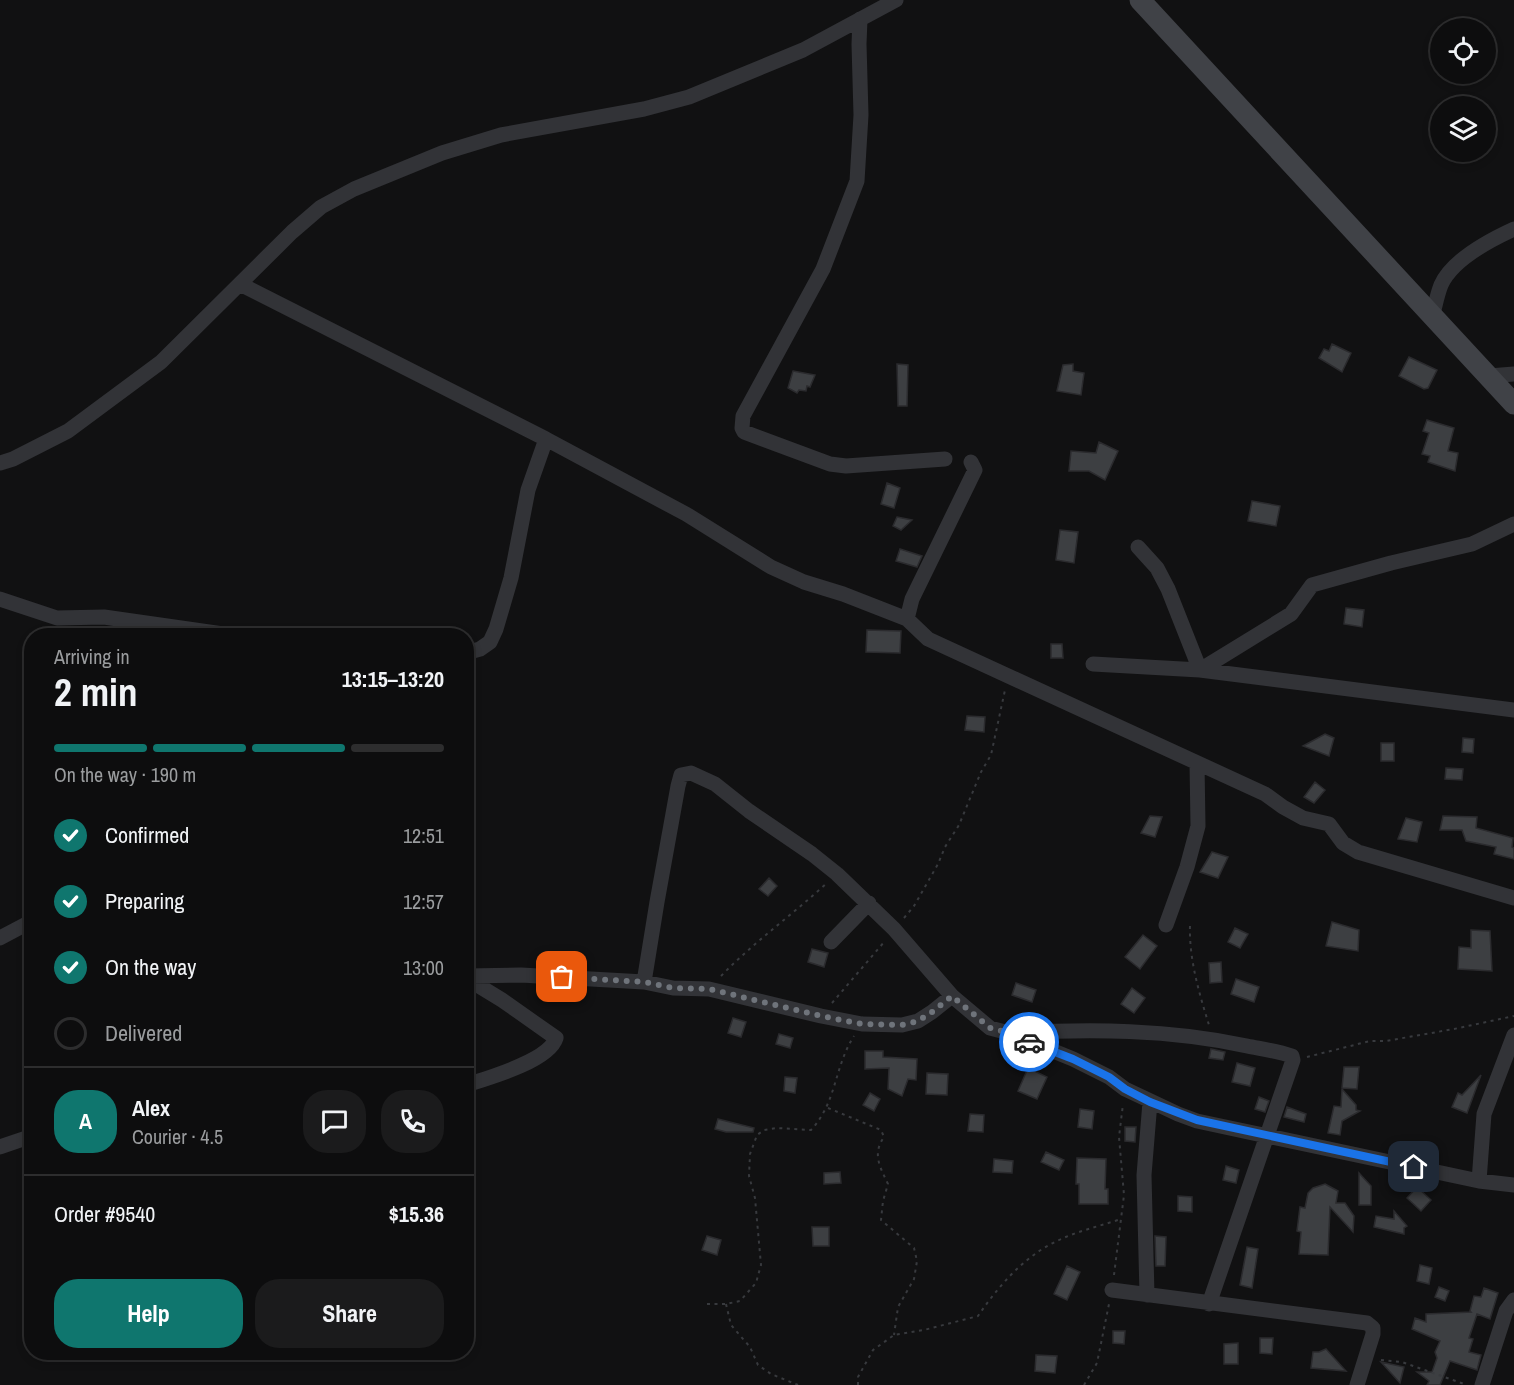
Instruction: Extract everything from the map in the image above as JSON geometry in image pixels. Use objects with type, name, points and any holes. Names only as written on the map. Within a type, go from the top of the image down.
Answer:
[{"type":"main road","points":[[1140,0],[1514,404]]},
{"type":"street","points":[[0,464],[68,431],[161,362],[321,207],[354,189],[442,153],[501,135],[644,109],[689,97],[803,50],[896,0]]},
{"type":"street","points":[[860,19],[861,125],[857,181],[823,269],[743,416],[742,428],[744,432],[830,464],[846,466],[945,459]]},
{"type":"street","points":[[1432,317],[1441,285],[1450,272],[1489,240],[1514,229]]},
{"type":"street","points":[[240,284],[546,439],[686,514],[771,567],[804,582],[843,594],[907,619],[927,639],[945,649],[1265,794],[1303,818],[1329,824],[1343,843],[1358,852],[1514,898]]},
{"type":"street","points":[[1489,376],[1514,374]]},
{"type":"street","points":[[474,651],[490,642],[496,629],[511,578],[528,490],[546,439]]},
{"type":"street","points":[[907,619],[912,599],[975,470],[971,462]]},
{"type":"street","points":[[1200,670],[1291,614],[1312,585],[1390,563],[1472,544],[1514,524]]},
{"type":"street","points":[[1138,547],[1157,568],[1200,670]]},
{"type":"street","points":[[0,599],[57,618],[104,617],[181,628]]},
{"type":"street","points":[[1094,664],[1200,670],[1514,710]]},
{"type":"street","points":[[1166,925],[1187,867],[1198,826],[1197,763]]},
{"type":"street","points":[[644,982],[681,776],[691,773],[715,784],[837,874],[894,928],[952,996],[990,1028],[1009,1033],[1073,1059],[1109,1077],[1125,1089],[1150,1102],[1197,1120],[1479,1181],[1514,1185]]},
{"type":"street","points":[[831,942],[870,903]]},
{"type":"street","points":[[0,938],[24,925]]},
{"type":"street","points":[[474,977],[521,975],[644,982],[673,988],[709,989],[862,1024],[902,1025],[918,1021],[952,996]]},
{"type":"street","points":[[474,982],[556,1038],[554,1043],[537,1057],[503,1073],[474,1082]]},
{"type":"street","points":[[1009,1033],[1073,1030],[1140,1032],[1213,1039],[1292,1056],[1293,1060],[1209,1304]]},
{"type":"street","points":[[1479,1181],[1484,1114],[1514,1035]]},
{"type":"street","points":[[1147,1295],[1144,1175],[1150,1102]]},
{"type":"street","points":[[0,1147],[24,1139]]},
{"type":"street","points":[[1112,1290],[1367,1323],[1373,1328],[1373,1334],[1357,1385]]},
{"type":"street","points":[[1482,1385],[1506,1311],[1514,1300]]},
{"type":"path","points":[[821,1016],[919,897],[938,864],[945,847],[959,825],[981,772],[992,755],[1006,675]]},
{"type":"path","points":[[709,989],[753,944],[837,874]]},
{"type":"path","points":[[1190,926],[1189,938],[1197,979],[1213,1039]]},
{"type":"path","points":[[1293,1060],[1370,1041],[1386,1041],[1514,1016]]},
{"type":"path","points":[[706,1304],[740,1301],[756,1283],[761,1265],[755,1198],[748,1176],[750,1154],[757,1135],[764,1130],[777,1128],[811,1130],[827,1108],[850,1043],[862,1024]]},
{"type":"path","points":[[1084,1385],[1097,1363],[1112,1290],[1124,1194],[1119,1137],[1125,1089]]},
{"type":"path","points":[[827,1108],[881,1130],[884,1137],[878,1146],[879,1164],[888,1184],[881,1220],[914,1248],[917,1261],[914,1279],[898,1307],[894,1335]]},
{"type":"path","points":[[858,1385],[858,1377],[873,1350],[894,1335],[978,1316],[994,1292],[1031,1256],[1051,1244],[1091,1227],[1121,1219]]},
{"type":"path","points":[[726,1304],[731,1325],[750,1347],[758,1365],[771,1374],[798,1385]]},
{"type":"path","points":[[1365,1360],[1402,1362],[1467,1385]]},
{"type":"building","points":[[1332,344],[1351,353],[1342,372],[1319,358],[1324,349],[1329,351]]},
{"type":"building","points":[[1409,357],[1437,370],[1428,388],[1424,389],[1399,376]]},
{"type":"building","points":[[897,364],[908,365],[907,406],[898,406]]},
{"type":"building","points":[[1073,364],[1073,371],[1084,373],[1081,395],[1057,391],[1063,365]]},
{"type":"building","points":[[793,371],[815,375],[806,391],[799,390],[797,393],[788,388]]},
{"type":"building","points":[[1427,420],[1454,428],[1448,451],[1458,453],[1455,471],[1428,462],[1430,456],[1422,454],[1429,433],[1423,431]]},
{"type":"building","points":[[1099,442],[1118,451],[1105,480],[1089,471],[1069,471],[1071,451],[1096,453]]},
{"type":"building","points":[[887,483],[900,488],[894,508],[881,504]]},
{"type":"building","points":[[1252,501],[1280,506],[1276,526],[1248,521]]},
{"type":"building","points":[[897,517],[912,520],[901,530],[893,526]]},
{"type":"building","points":[[1060,530],[1078,532],[1074,563],[1056,560]]},
{"type":"building","points":[[900,549],[922,556],[917,567],[896,561]]},
{"type":"building","points":[[1346,608],[1364,610],[1362,627],[1344,624]]},
{"type":"building","points":[[867,630],[901,631],[900,653],[866,652]]},
{"type":"building","points":[[1051,644],[1062,644],[1063,658],[1051,658]]},
{"type":"building","points":[[967,716],[985,717],[984,732],[965,730]]},
{"type":"building","points":[[1325,734],[1334,738],[1329,756],[1303,746]]},
{"type":"building","points":[[1463,738],[1474,739],[1473,753],[1462,752]]},
{"type":"building","points":[[1381,743],[1394,743],[1394,761],[1381,761]]},
{"type":"building","points":[[1446,768],[1463,769],[1462,780],[1445,779]]},
{"type":"building","points":[[1315,782],[1325,790],[1314,803],[1304,797]]},
{"type":"building","points":[[1150,816],[1162,817],[1155,837],[1141,833]]},
{"type":"building","points":[[1443,816],[1477,817],[1476,828],[1513,838],[1514,859],[1494,854],[1496,847],[1466,841],[1462,830],[1440,830]]},
{"type":"building","points":[[1406,818],[1422,822],[1417,842],[1398,839]]},
{"type":"building","points":[[1212,852],[1228,857],[1218,878],[1200,872]]},
{"type":"building","points":[[769,878],[777,886],[768,896],[759,889]]},
{"type":"building","points":[[1332,922],[1359,930],[1358,951],[1326,946]]},
{"type":"building","points":[[1235,928],[1248,934],[1240,948],[1228,942]]},
{"type":"building","points":[[1471,930],[1490,931],[1492,971],[1458,969],[1459,947],[1471,948]]},
{"type":"building","points":[[1143,935],[1157,946],[1140,969],[1125,957]]},
{"type":"building","points":[[812,949],[828,953],[824,967],[808,962]]},
{"type":"building","points":[[1221,962],[1222,982],[1210,983],[1209,963]]},
{"type":"building","points":[[1236,979],[1259,987],[1254,1002],[1231,994]]},
{"type":"building","points":[[1016,983],[1036,990],[1032,1002],[1012,995]]},
{"type":"building","points":[[1132,988],[1145,998],[1134,1013],[1121,1004]]},
{"type":"building","points":[[733,1018],[746,1022],[741,1037],[728,1033]]},
{"type":"building","points":[[779,1034],[793,1038],[790,1048],[776,1044]]},
{"type":"building","points":[[1211,1049],[1225,1052],[1223,1060],[1209,1058]]},
{"type":"building","points":[[865,1051],[883,1051],[883,1057],[917,1059],[916,1080],[908,1079],[902,1096],[888,1089],[889,1068],[865,1069]]},
{"type":"building","points":[[1237,1063],[1255,1068],[1250,1086],[1232,1082]]},
{"type":"building","points":[[1344,1067],[1359,1067],[1357,1089],[1342,1088]]},
{"type":"building","points":[[1028,1068],[1047,1077],[1037,1099],[1018,1091]]},
{"type":"building","points":[[927,1073],[948,1074],[947,1095],[926,1094]]},
{"type":"building","points":[[1481,1075],[1467,1113],[1452,1107],[1458,1093],[1462,1095]]},
{"type":"building","points":[[785,1077],[797,1078],[795,1093],[784,1091]]},
{"type":"building","points":[[1342,1089],[1356,1105],[1356,1110],[1360,1111],[1342,1121],[1340,1135],[1328,1133],[1334,1106],[1341,1107]]},
{"type":"building","points":[[870,1093],[880,1099],[874,1111],[863,1105]]},
{"type":"building","points":[[1259,1097],[1269,1101],[1265,1112],[1255,1109]]},
{"type":"building","points":[[1287,1107],[1306,1114],[1304,1122],[1284,1117]]},
{"type":"building","points":[[1080,1109],[1094,1111],[1092,1129],[1078,1127]]},
{"type":"building","points":[[970,1114],[984,1115],[983,1132],[968,1131]]},
{"type":"building","points":[[718,1119],[754,1128],[753,1132],[726,1132],[715,1129]]},
{"type":"building","points":[[1125,1127],[1136,1127],[1135,1142],[1125,1141]]},
{"type":"building","points":[[1046,1152],[1064,1160],[1059,1170],[1041,1162]]},
{"type":"building","points":[[1077,1158],[1106,1159],[1105,1189],[1108,1189],[1108,1204],[1079,1204],[1079,1184],[1076,1184]]},
{"type":"building","points":[[994,1159],[1013,1161],[1012,1173],[993,1172]]},
{"type":"building","points":[[1226,1166],[1239,1170],[1236,1183],[1223,1180]]},
{"type":"building","points":[[840,1172],[841,1183],[824,1184],[824,1173]]},
{"type":"building","points":[[1359,1173],[1371,1186],[1371,1205],[1359,1205]]},
{"type":"building","points":[[1325,1184],[1338,1191],[1336,1203],[1345,1203],[1354,1216],[1353,1232],[1330,1207],[1328,1255],[1299,1254],[1301,1232],[1297,1231],[1300,1207],[1305,1208],[1308,1193],[1313,1188]]},
{"type":"building","points":[[1417,1187],[1431,1200],[1421,1211],[1407,1198]]},
{"type":"building","points":[[1178,1196],[1192,1197],[1192,1212],[1178,1211]]},
{"type":"building","points":[[1394,1211],[1407,1226],[1404,1228],[1404,1234],[1374,1227],[1376,1216],[1394,1219]]},
{"type":"building","points":[[812,1227],[829,1227],[829,1246],[813,1246]]},
{"type":"building","points":[[707,1236],[721,1240],[717,1255],[702,1250]]},
{"type":"building","points":[[1155,1236],[1166,1237],[1165,1266],[1156,1266]]},
{"type":"building","points":[[1247,1247],[1258,1249],[1252,1288],[1240,1285]]},
{"type":"building","points":[[1420,1265],[1432,1268],[1429,1284],[1417,1281]]},
{"type":"building","points":[[1067,1266],[1080,1272],[1067,1300],[1054,1294]]},
{"type":"building","points":[[1439,1287],[1449,1291],[1445,1301],[1435,1297]]},
{"type":"building","points":[[1484,1288],[1498,1293],[1490,1319],[1477,1314],[1469,1338],[1473,1339],[1469,1352],[1481,1355],[1477,1370],[1450,1361],[1440,1385],[1427,1385],[1429,1381],[1417,1372],[1432,1372],[1437,1358],[1435,1352],[1440,1341],[1412,1329],[1415,1318],[1426,1322],[1426,1314],[1471,1312],[1474,1296],[1481,1297]]},
{"type":"building","points":[[1113,1331],[1125,1331],[1124,1344],[1113,1343]]},
{"type":"building","points":[[1260,1338],[1273,1338],[1272,1354],[1260,1353]]},
{"type":"building","points":[[1238,1343],[1238,1364],[1224,1364],[1224,1344]]},
{"type":"building","points":[[1326,1349],[1346,1371],[1311,1368],[1313,1352]]},
{"type":"building","points":[[1036,1355],[1057,1356],[1055,1373],[1035,1371]]},
{"type":"building","points":[[1381,1362],[1404,1367],[1400,1383]]},
{"type":"way so far","points":[[562,977],[644,982],[673,988],[709,989],[862,1024],[902,1025],[918,1021],[952,996],[990,1028],[1029,1042]]},
{"type":"route","points":[[1029,1042],[1097,1070],[1125,1089],[1178,1114],[1222,1126],[1414,1167]]}]
